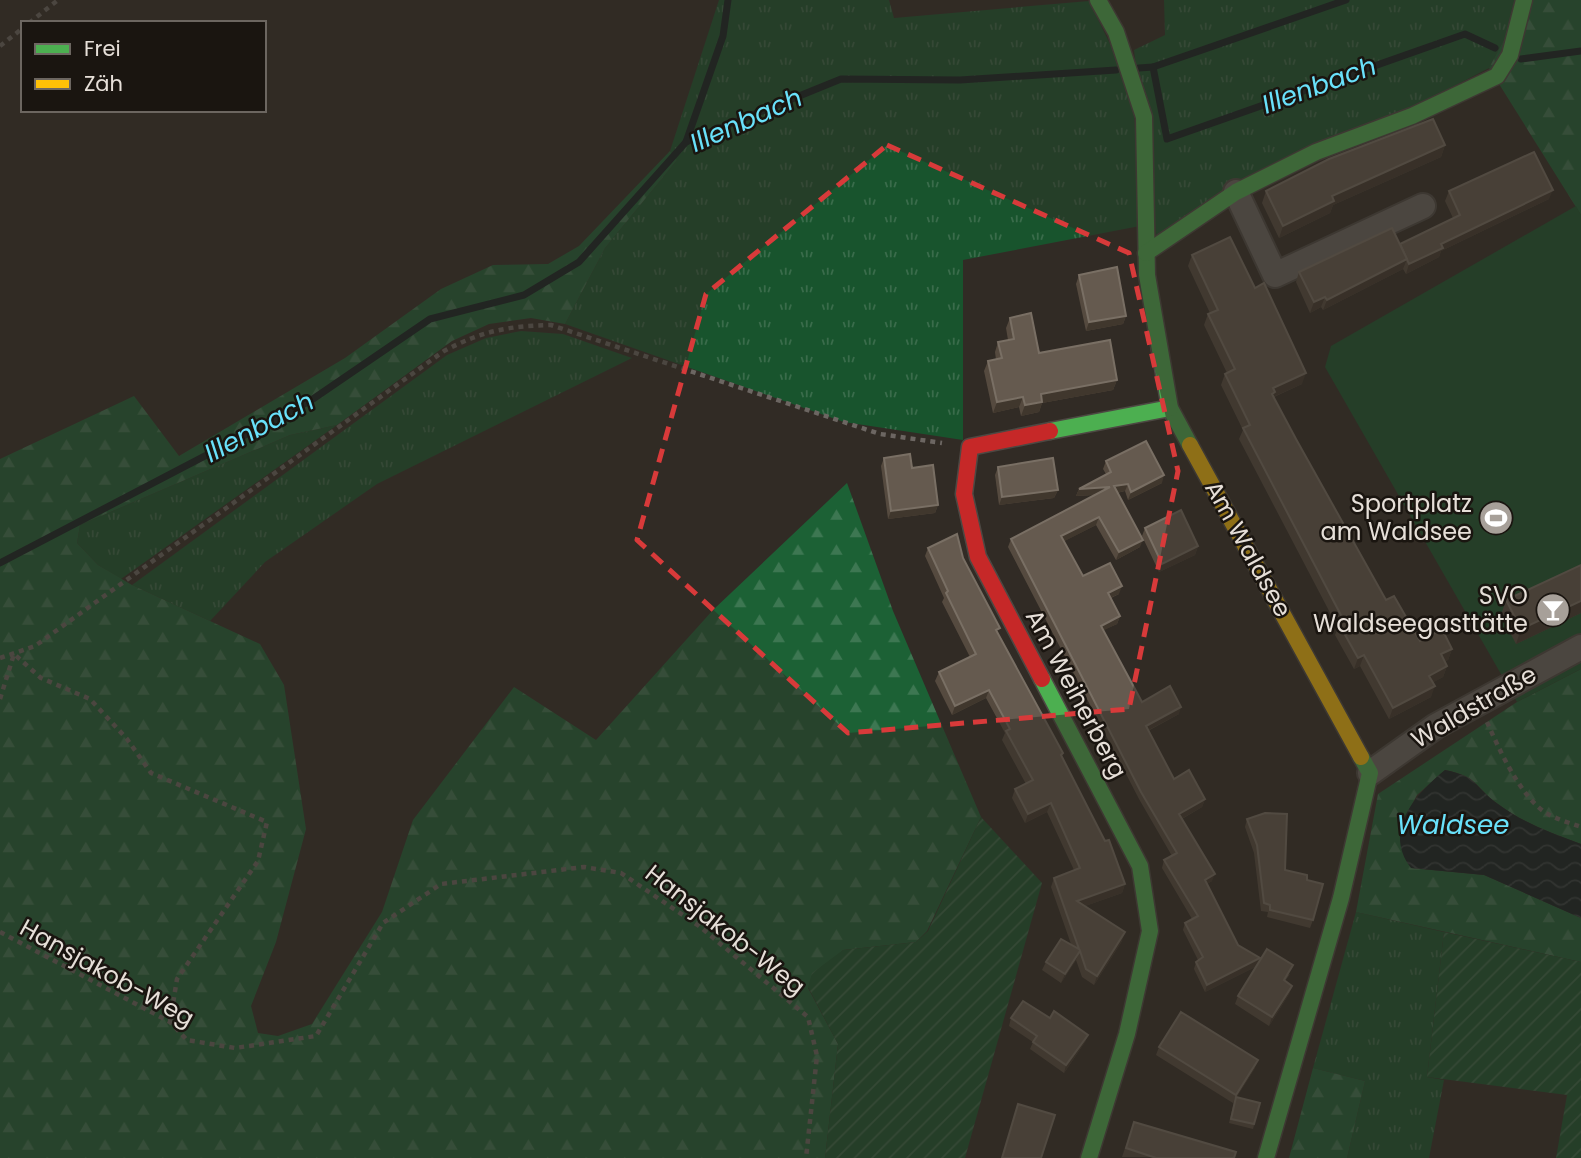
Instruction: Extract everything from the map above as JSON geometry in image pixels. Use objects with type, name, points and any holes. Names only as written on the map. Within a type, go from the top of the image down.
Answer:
[{"type":"street","name":"Am Waldsee","points":[[1098,0],[1123,51],[1144,117],[1146,253],[1170,408],[1370,773]]},
{"type":"street","points":[[1146,253],[1236,192],[1316,152],[1412,116],[1496,76],[1510,55],[1524,0]]},
{"type":"street","points":[[1236,192],[1275,275],[1423,206]]},
{"type":"street","points":[[970,447],[1170,408]]},
{"type":"street","name":"Am Weiherberg","points":[[970,447],[964,494],[978,557],[1140,866],[1150,931],[1127,1034],[1089,1158]]},
{"type":"street","name":"Waldstraße","points":[[1370,773],[1436,726],[1581,647]]},
{"type":"street","points":[[1266,1158],[1341,898],[1370,773]]},
{"type":"path","points":[[32,21],[58,0]]},
{"type":"path","points":[[0,46],[21,30]]},
{"type":"path","points":[[0,658],[35,646],[444,351],[475,335],[511,326],[551,325],[880,434],[970,447]]},
{"type":"path","points":[[0,699],[14,654]]},
{"type":"path","points":[[14,654],[41,678],[90,699],[128,739],[151,773],[267,822],[258,860],[177,979],[170,1022]]},
{"type":"path","points":[[1476,703],[1501,754],[1532,802],[1546,813],[1581,827]]},
{"type":"path","name":"Hansjakob-Weg","points":[[0,932],[170,1022],[187,1041],[234,1048],[316,1036],[383,923],[440,884],[583,867],[621,873],[699,926],[808,1017],[817,1056],[806,1158]]},
{"type":"highlighted area","points":[[887,145],[1129,253],[1178,471],[1129,709],[848,733],[637,540],[706,294]]},
{"type":"green space","points":[[719,0],[889,0],[894,18],[1089,1],[1133,91],[1140,226],[963,260],[963,440],[844,422],[565,324],[605,248],[677,160],[670,151]]},
{"type":"green space","points":[[1164,0],[1525,0],[1489,68],[1157,240],[1134,50],[1165,35]]},
{"type":"green space","points":[[1525,0],[1581,0],[1581,215],[1489,68]]},
{"type":"green space","points":[[670,151],[677,160],[605,248],[565,324],[531,318],[489,324],[452,341],[337,425],[290,435],[80,525],[77,543],[98,565],[132,585],[260,644],[284,685],[306,829],[276,942],[251,1006],[258,1033],[278,1036],[312,1024],[382,912],[413,820],[514,687],[596,740],[713,610],[847,483],[893,611],[981,817],[927,931],[916,942],[843,950],[808,988],[838,1044],[825,1158],[0,1158],[0,459],[134,396],[179,456],[345,358],[441,289],[493,265],[548,264],[579,246]]},
{"type":"green space","name":"Sportplatz am Waldsee","points":[[1576,206],[1581,215],[1581,669],[1517,702],[1325,367],[1331,346]]},
{"type":"green space","points":[[521,331],[563,334],[632,358],[377,484],[265,562],[210,621],[132,585],[447,355],[486,338]]},
{"type":"green space","points":[[337,425],[121,579],[98,565],[77,543],[80,525],[290,435]]},
{"type":"green space","points":[[1581,669],[1581,844],[1517,817],[1490,798],[1471,779],[1445,770],[1417,795],[1401,825],[1411,868],[1484,875],[1581,918],[1581,962],[1356,912],[1378,794],[1517,702]]},
{"type":"green space","points":[[981,817],[1042,883],[965,1158],[825,1158],[838,1044],[808,987],[812,973],[843,950],[916,942],[928,931]]},
{"type":"green space","points":[[1356,912],[1444,932],[1427,1077],[1444,1080],[1429,1158],[1347,1158],[1365,1081],[1313,1068]]},
{"type":"green space","points":[[1444,932],[1581,962],[1581,1158],[1556,1158],[1567,1095],[1427,1077]]},
{"type":"green space","points":[[1313,1068],[1365,1081],[1347,1158],[1289,1158]]},
{"type":"water","name":"Waldsee","points":[[1445,770],[1470,779],[1490,798],[1517,817],[1581,844],[1581,918],[1484,875],[1411,868],[1403,854],[1401,827],[1406,814],[1423,790]]},
{"type":"building","points":[[1433,119],[1445,145],[1332,196],[1334,201],[1283,226],[1266,191],[1329,159]]},
{"type":"building","points":[[1534,152],[1553,190],[1441,244],[1443,248],[1409,264],[1400,244],[1460,215],[1449,191]]},
{"type":"building","points":[[1392,228],[1407,259],[1327,300],[1325,297],[1314,302],[1299,272]]},
{"type":"building","points":[[1230,237],[1255,288],[1264,283],[1306,373],[1273,388],[1275,392],[1272,394],[1296,439],[1386,600],[1394,596],[1420,641],[1442,629],[1452,649],[1441,654],[1447,666],[1429,676],[1435,686],[1393,708],[1364,655],[1358,658],[1339,624],[1344,621],[1243,428],[1250,425],[1225,374],[1235,369],[1208,314],[1218,310],[1192,255]]},
{"type":"building","points":[[1117,267],[1126,316],[1089,322],[1079,275]]},
{"type":"building","points":[[1031,313],[1039,353],[1110,340],[1117,380],[1041,394],[1042,402],[1025,405],[1023,397],[997,402],[988,361],[1002,358],[998,342],[1014,339],[1010,318]]},
{"type":"building","points":[[1146,441],[1164,475],[1131,492],[1128,484],[1114,486],[1143,540],[1119,552],[1099,517],[1061,536],[1083,576],[1110,563],[1122,586],[1108,593],[1120,616],[1101,626],[1142,702],[1170,686],[1181,707],[1146,726],[1174,779],[1189,770],[1205,799],[1179,814],[1215,874],[1205,880],[1238,945],[1260,958],[1207,985],[1196,962],[1203,957],[1185,923],[1198,916],[1164,860],[1177,853],[1141,792],[1011,539],[1110,487],[1079,489],[1111,472],[1106,461]]},
{"type":"building","points":[[910,454],[912,468],[933,465],[938,505],[891,511],[884,458]]},
{"type":"building","points":[[1053,458],[1058,490],[1002,497],[998,467]]},
{"type":"building","points":[[1181,510],[1198,546],[1162,564],[1145,528]]},
{"type":"building","points":[[957,534],[963,558],[1000,628],[996,630],[1063,753],[1061,755],[1105,841],[1109,840],[1125,884],[1077,901],[1125,932],[1097,976],[1086,969],[1080,951],[1065,974],[1046,962],[1061,939],[1079,949],[1054,878],[1080,868],[1051,803],[1028,814],[1015,789],[1033,780],[1006,731],[1010,729],[989,690],[955,706],[939,672],[976,654],[946,593],[948,591],[928,548]]},
{"type":"building","points":[[1581,565],[1581,601],[1521,629],[1506,600]]},
{"type":"building","points":[[1265,813],[1287,814],[1285,870],[1307,875],[1307,880],[1323,884],[1313,920],[1270,910],[1270,905],[1264,903],[1257,845],[1247,819]]},
{"type":"building","points":[[1267,949],[1293,965],[1284,980],[1292,986],[1272,1017],[1238,996]]},
{"type":"building","points":[[1023,1001],[1050,1018],[1054,1011],[1088,1035],[1066,1065],[1033,1042],[1037,1036],[1011,1018]]},
{"type":"building","points":[[1181,1012],[1258,1060],[1236,1095],[1159,1047]]},
{"type":"building","points":[[1236,1097],[1260,1103],[1254,1124],[1231,1119]]},
{"type":"building","points":[[1018,1104],[1055,1115],[1041,1158],[1002,1158]]},
{"type":"building","points":[[1134,1122],[1236,1152],[1234,1158],[1156,1158],[1126,1148]]},
{"type":"waterway","points":[[686,142],[723,36],[728,0]]},
{"type":"waterway","points":[[1153,67],[1346,0]]},
{"type":"waterway","name":"Illenbach","points":[[1139,68],[1153,67],[1167,139],[1465,34],[1495,48]]},
{"type":"waterway","name":"Illenbach","points":[[1521,59],[1581,51]]},
{"type":"waterway","name":"Illenbach","points":[[0,563],[310,401],[430,319],[524,295],[579,262],[686,142],[841,79],[960,80],[1116,70]]},
{"type":"traffic: fast","points":[[1098,0],[1116,32],[1144,117],[1147,275],[1170,408],[1190,445]]},
{"type":"traffic: fast","points":[[1146,253],[1236,192],[1316,152],[1412,116],[1497,76],[1510,55],[1524,0]]},
{"type":"traffic: fast","points":[[1050,431],[1170,408]]},
{"type":"traffic: fast","points":[[1042,679],[1140,866],[1150,931],[1127,1034],[1089,1158]]},
{"type":"traffic: fast","points":[[1266,1158],[1341,898],[1370,773],[1361,757]]},
{"type":"traffic: slow","points":[[1190,445],[1361,757]]},
{"type":"traffic: jam","points":[[1042,679],[978,557],[964,494],[970,447],[1050,431]]},
{"type":"place","name":"Sportplatz am Waldsee","points":[[1496,518]]},
{"type":"place","name":"SVO Waldseegasttätte","points":[[1553,610]]}]
